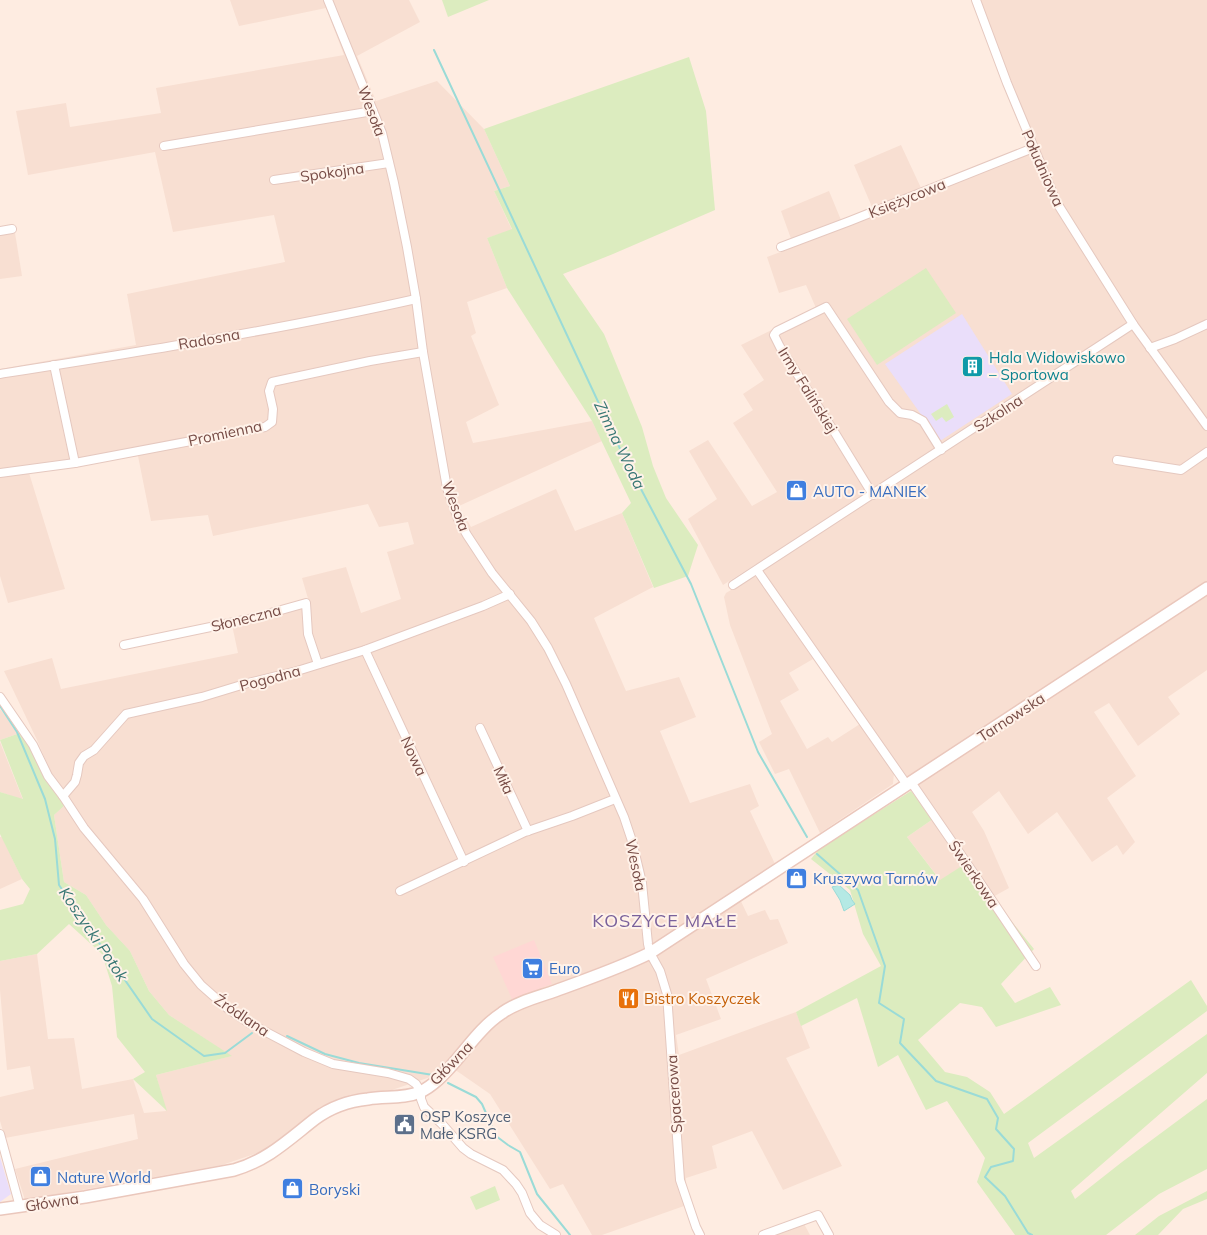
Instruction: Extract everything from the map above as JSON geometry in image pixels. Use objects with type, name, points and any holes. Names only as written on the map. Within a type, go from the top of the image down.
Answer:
[{"type":"street","name":"Wesoła","points":[[328,0],[382,134],[405,238],[447,488],[458,519],[467,535],[492,573],[531,621],[548,648],[566,684],[624,818],[632,841],[642,882],[650,953]]},
{"type":"street","name":"Południowa","points":[[976,0],[1004,75],[1057,204],[1133,324]]},
{"type":"street","points":[[164,146],[373,111]]},
{"type":"street","name":"Księżycowa","points":[[781,247],[1033,148]]},
{"type":"street","name":"Spokojna","points":[[274,180],[389,164]]},
{"type":"street","points":[[0,231],[12,229]]},
{"type":"street","name":"Radosna","points":[[0,374],[207,340],[416,299]]},
{"type":"street","name":"Irmy Falińskiej","points":[[873,495],[780,347],[774,335],[778,331],[826,307],[889,402],[900,413],[912,414],[923,421],[941,450]]},
{"type":"street","points":[[1133,324],[1207,426]]},
{"type":"street","name":"Szkolna","points":[[732,585],[1133,324]]},
{"type":"street","points":[[1150,348],[1207,324]]},
{"type":"street","name":"Promienna","points":[[0,473],[75,463],[265,427],[272,422],[273,409],[269,390],[272,382],[370,361],[423,352]]},
{"type":"street","points":[[54,365],[75,463]]},
{"type":"street","points":[[1117,460],[1180,470],[1207,452]]},
{"type":"street","points":[[757,570],[909,784]]},
{"type":"street","name":"Tarnowska","points":[[814,846],[1207,588]]},
{"type":"street","name":"Pogodna","points":[[63,796],[75,782],[79,763],[84,756],[94,750],[126,714],[202,697],[365,650],[510,594]]},
{"type":"street","name":"Słoneczna","points":[[124,645],[249,619],[306,603],[308,634],[318,664]]},
{"type":"street","name":"Nowa","points":[[365,650],[464,862]]},
{"type":"street","name":"Źródlana","points":[[0,697],[33,744],[48,776],[84,828],[143,899],[184,964],[201,985],[227,1008],[249,1023],[304,1052],[333,1064],[388,1073],[409,1079],[416,1084],[421,1092],[424,1107],[463,1148],[503,1170],[522,1193],[530,1213],[540,1224],[556,1235]]},
{"type":"street","name":"Miła","points":[[480,728],[528,831]]},
{"type":"street","name":"Świerkowa","points":[[909,784],[983,887],[1036,966]]},
{"type":"street","points":[[400,891],[528,831],[615,799]]},
{"type":"street","name":"Główna","points":[[0,1209],[95,1195],[234,1170],[253,1164],[270,1154],[322,1113],[337,1106],[368,1098],[404,1096],[421,1092],[442,1076],[489,1023],[503,1012],[650,953],[814,846]]},
{"type":"street","name":"Spacerowa","points":[[650,953],[660,971],[668,994],[680,1180],[700,1235]]},
{"type":"street","points":[[0,1134],[20,1207]]},
{"type":"street","points":[[763,1235],[818,1215],[829,1235]]},
{"type":"shaded area","points":[[230,0],[409,0],[420,22],[357,56],[376,101],[437,81],[484,129],[510,186],[494,191],[512,230],[487,238],[507,288],[467,302],[476,333],[471,336],[499,405],[466,422],[473,443],[592,421],[602,441],[459,506],[471,527],[556,489],[575,531],[622,513],[653,587],[594,618],[626,691],[679,677],[696,717],[660,731],[690,803],[750,784],[759,806],[750,811],[775,864],[736,891],[748,916],[765,910],[770,920],[778,919],[788,943],[706,979],[721,1019],[676,1035],[679,1055],[796,1012],[810,1048],[786,1058],[842,1166],[783,1190],[752,1131],[712,1146],[717,1168],[686,1178],[684,1206],[602,1235],[592,1235],[563,1184],[550,1189],[490,1094],[454,1069],[383,1093],[350,1097],[320,1107],[269,1149],[222,1165],[25,1200],[15,1169],[138,1139],[134,1114],[5,1138],[0,1121],[0,1097],[34,1089],[30,1066],[7,1070],[0,990],[0,961],[37,954],[48,1039],[74,1038],[82,1089],[133,1079],[144,1113],[166,1111],[156,1075],[231,1056],[169,1015],[149,991],[130,951],[106,925],[86,895],[64,882],[54,815],[65,805],[4,671],[52,658],[61,689],[238,653],[232,625],[309,602],[302,578],[346,567],[361,613],[401,599],[387,552],[414,544],[408,522],[379,527],[368,504],[213,536],[208,515],[151,521],[138,456],[29,473],[65,589],[8,603],[0,576],[0,369],[136,345],[127,294],[285,262],[274,215],[173,232],[155,152],[28,175],[16,111],[66,103],[70,127],[161,113],[156,88],[344,55],[326,8],[239,26]]},
{"type":"shaded area","points":[[979,0],[1207,0],[1207,670],[1168,697],[1180,714],[1138,746],[1109,703],[1094,712],[1136,776],[1107,798],[1135,842],[1123,855],[1117,845],[1092,862],[1057,812],[1028,834],[999,791],[972,812],[984,831],[1009,888],[991,898],[941,881],[907,837],[933,819],[911,791],[756,564],[723,585],[688,519],[717,499],[689,451],[708,440],[752,506],[777,492],[733,423],[753,410],[743,394],[764,380],[741,345],[816,308],[806,285],[779,293],[767,257],[794,247],[781,211],[829,191],[841,220],[872,207],[854,165],[901,145],[921,188],[1028,147]]},
{"type":"shaded area","points":[[15,233],[22,276],[0,279],[0,235]]},
{"type":"shaded area","points":[[962,314],[1012,394],[940,441],[885,364]]},
{"type":"shaded area","points":[[753,577],[758,577],[813,659],[789,673],[799,690],[780,701],[807,749],[828,737],[832,742],[860,724],[894,773],[893,784],[820,833],[789,769],[775,774],[759,742],[772,734],[730,625],[724,597],[726,593]]},
{"type":"shaded area","points":[[0,709],[20,733],[0,740]]},
{"type":"shaded area","points":[[0,742],[23,800],[0,792]]},
{"type":"shaded area","points":[[0,837],[2,837],[22,879],[0,889]]},
{"type":"shaded area","points":[[534,940],[552,984],[512,999],[493,957]]},
{"type":"shaded area","points":[[0,1157],[11,1194],[0,1202]]},
{"type":"shaded area","points":[[803,1222],[810,1235],[772,1235]]},
{"type":"green space","points":[[442,0],[489,0],[448,17]]},
{"type":"green space","points":[[689,57],[706,111],[715,210],[563,274],[604,334],[642,427],[653,466],[666,498],[698,545],[688,576],[654,588],[622,513],[631,503],[592,421],[507,288],[487,238],[512,229],[494,191],[510,186],[484,129]]},
{"type":"green space","points":[[926,268],[956,313],[877,365],[847,319]]},
{"type":"green space","points":[[947,404],[954,417],[946,422],[942,417],[936,421],[931,414]]},
{"type":"green space","points":[[20,733],[65,805],[54,815],[64,882],[86,895],[106,925],[130,951],[149,991],[169,1015],[232,1056],[156,1075],[167,1111],[133,1079],[145,1072],[117,1037],[112,986],[102,954],[69,924],[37,954],[0,961],[0,910],[23,904],[30,889],[22,879],[0,834],[0,792],[23,799],[0,740]]},
{"type":"green space","points":[[911,791],[933,819],[907,837],[940,880],[965,864],[1034,949],[1001,984],[1015,1003],[1050,987],[1061,1005],[996,1027],[982,1007],[960,1003],[918,1040],[945,1072],[967,1077],[990,1092],[1004,1114],[1191,980],[1207,1006],[1207,1011],[1028,1143],[1034,1158],[1207,1034],[1207,1073],[1071,1191],[1075,1199],[1207,1099],[1207,1169],[1159,1194],[1106,1235],[1015,1235],[977,1182],[985,1158],[947,1101],[926,1110],[898,1055],[878,1067],[857,998],[801,1026],[796,1012],[881,966],[863,934],[850,890],[811,859],[819,849]]},
{"type":"green space","points":[[495,1186],[500,1200],[476,1210],[470,1197]]},
{"type":"green space","points":[[1207,1191],[1207,1199],[1183,1209],[1158,1235],[1135,1235],[1159,1216]]},
{"type":"water","points":[[839,885],[850,895],[855,904],[844,911],[832,887]]},
{"type":"waterway","name":"Zimna Woda","points":[[434,50],[622,453],[691,584],[758,752],[807,837]]},
{"type":"waterway","name":"Koszycki Potok","points":[[0,706],[17,732],[45,799],[55,839],[59,885],[152,1019],[204,1056],[225,1053],[252,1033]]},
{"type":"waterway","name":"Zimna Woda","points":[[817,854],[858,890],[885,966],[879,1003],[904,1019],[900,1043],[936,1081],[987,1099],[998,1118],[996,1129],[1014,1149],[1013,1161],[991,1167],[985,1177],[1005,1196],[1028,1233],[1032,1235]]},
{"type":"waterway","name":"Koszycki Potok","points":[[287,1036],[325,1054],[359,1063],[433,1075]]},
{"type":"waterway","name":"Koszycki Potok","points":[[448,1083],[476,1097],[482,1104],[496,1136],[520,1152],[537,1194],[570,1235]]},
{"type":"place","name":"Hala Widowiskowo – Sportowa","points":[[973,366]]},
{"type":"place","name":"AUTO - MANIEK","points":[[797,491]]},
{"type":"place","name":"Kruszywa Tarnów","points":[[797,878]]},
{"type":"place","name":"Euro","points":[[533,968]]},
{"type":"place","name":"Bistro Koszyczek","points":[[628,998]]},
{"type":"place","name":"OSP Koszyce Małe KSRG","points":[[404,1125]]},
{"type":"place","name":"Nature World","points":[[41,1177]]},
{"type":"place","name":"Boryski","points":[[293,1189]]},
{"type":"district","name":"KOSZYCE MAŁE","points":[[665,920]]}]
